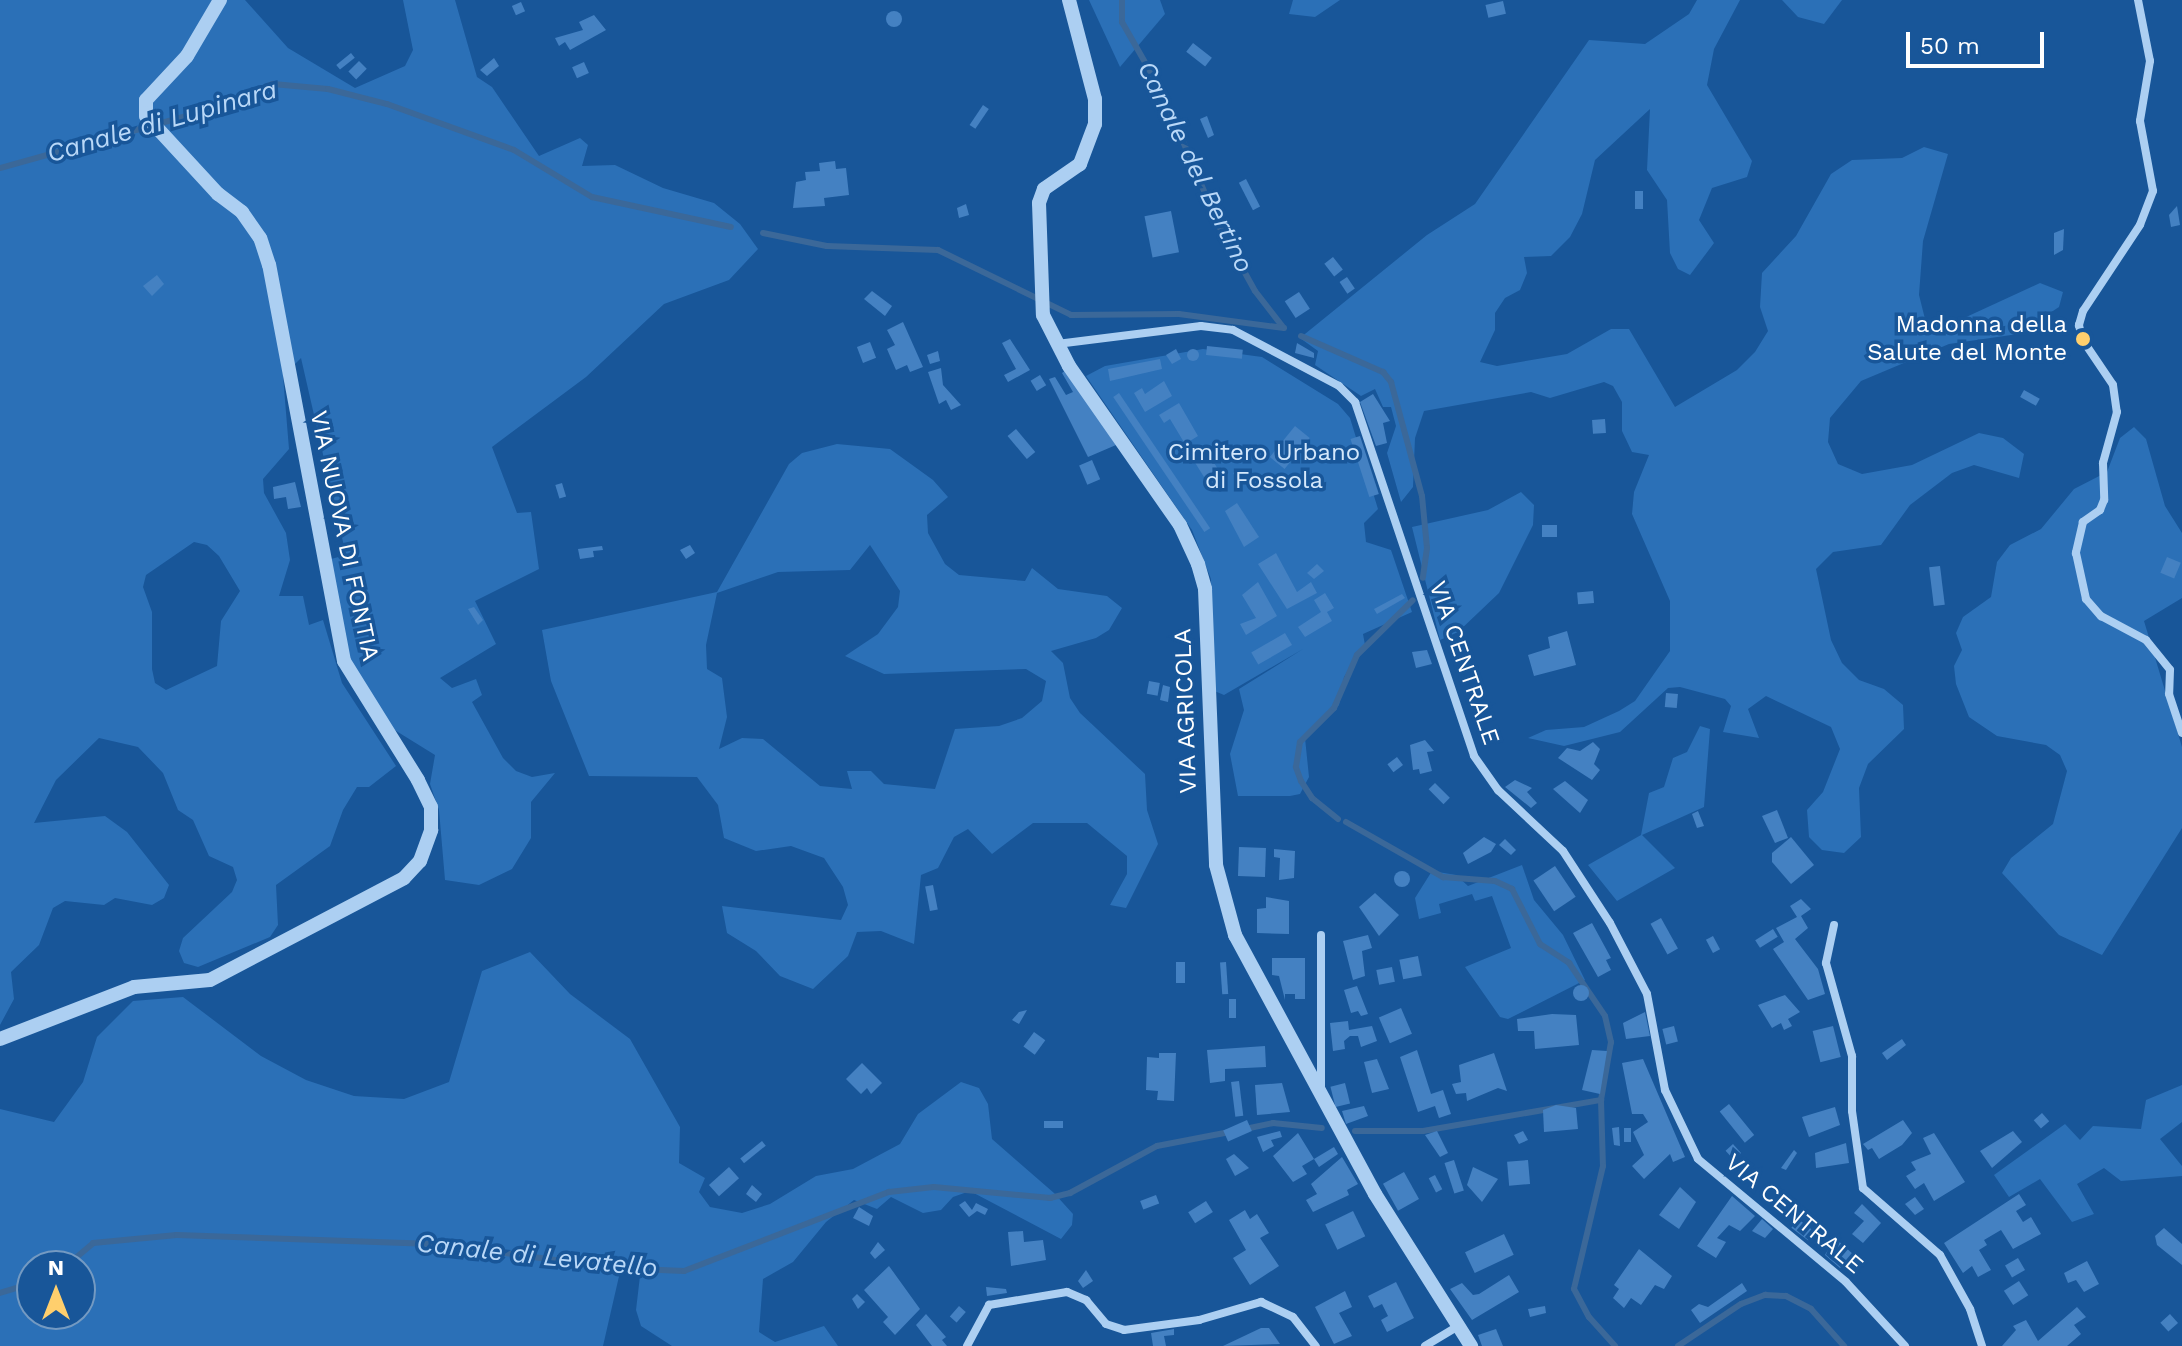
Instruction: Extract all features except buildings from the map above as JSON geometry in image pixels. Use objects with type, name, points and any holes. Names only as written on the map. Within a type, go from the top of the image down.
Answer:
[{"type":"street","name":"VIA NUOVA DI FONTIA","points":[[0,1039],[134,987],[210,980],[404,878],[420,861],[431,830],[431,807],[418,780],[344,661],[260,238],[242,212],[218,194],[146,116],[146,100],[187,56],[220,0]]},
{"type":"street","points":[[1057,344],[1043,315],[1039,203],[1044,189],[1080,164],[1095,124],[1095,99],[1069,0]]},
{"type":"street","points":[[2138,0],[2150,61],[2140,121],[2153,191],[2140,225],[2083,311],[2079,325],[2082,339],[2113,385],[2117,412],[2103,463],[2104,500],[2100,510],[2083,522],[2076,553],[2086,599],[2101,616],[2146,640],[2170,670],[2169,694],[2182,733]]},
{"type":"street","name":"VIA CENTRALE","points":[[1057,344],[1201,326],[1222,328],[1339,386],[1362,413],[1461,726],[1484,774],[1563,851],[1631,960],[1650,1006],[1665,1090],[1698,1159],[1846,1282],[1905,1346]]},
{"type":"street","name":"VIA AGRICOLA","points":[[1057,344],[1180,525],[1198,564],[1205,589],[1213,827],[1220,893],[1235,935],[1321,1094],[1455,1328],[1471,1346]]},
{"type":"street","points":[[1834,925],[1826,963],[1852,1056],[1852,1111],[1863,1188],[1940,1255],[1970,1309],[1982,1346]]},
{"type":"street","name":"VIA AGRICOLA","points":[[1321,935],[1321,1094]]},
{"type":"street","points":[[967,1346],[989,1305],[1067,1292],[1086,1300],[1106,1324],[1124,1330],[1199,1320],[1261,1302],[1293,1317],[1316,1346]]},
{"type":"street","points":[[1425,1346],[1455,1328]]},
{"type":"green space","points":[[0,0],[245,0],[288,48],[355,88],[405,66],[413,50],[403,0],[455,0],[477,77],[492,87],[539,156],[580,138],[588,145],[582,166],[615,165],[663,188],[714,203],[740,224],[758,249],[729,280],[664,304],[586,377],[492,447],[517,513],[531,512],[539,569],[475,601],[496,644],[440,678],[452,688],[476,679],[482,695],[472,702],[503,758],[516,771],[532,777],[555,773],[531,802],[531,838],[512,869],[479,885],[445,880],[439,810],[430,784],[435,755],[393,729],[348,657],[331,559],[346,555],[301,358],[283,376],[289,449],[263,479],[264,493],[286,533],[290,560],[279,596],[303,596],[309,625],[323,620],[342,683],[396,766],[369,787],[357,787],[343,810],[330,846],[276,885],[278,925],[270,937],[198,967],[184,963],[179,951],[183,938],[232,892],[237,880],[233,867],[209,856],[193,820],[178,810],[163,773],[138,747],[99,738],[56,780],[34,823],[105,816],[127,832],[169,885],[164,898],[152,905],[115,898],[104,905],[65,901],[53,908],[39,945],[11,972],[14,999],[0,1025]],"holes":[[[194,542],[207,545],[219,556],[240,591],[221,621],[217,666],[166,690],[155,683],[152,669],[152,612],[143,587],[146,575]]]},
{"type":"green space","points":[[1089,0],[1160,0],[1165,14],[1120,67]]},
{"type":"green space","points":[[1293,0],[1340,0],[1315,17],[1289,14]]},
{"type":"green space","points":[[1697,0],[1740,0],[1714,49],[1707,85],[1752,161],[1747,177],[1712,188],[1699,220],[1714,243],[1690,275],[1678,269],[1670,253],[1667,200],[1647,170],[1650,109],[1595,160],[1582,214],[1570,237],[1551,256],[1524,257],[1527,273],[1520,290],[1505,298],[1495,313],[1495,330],[1480,362],[1497,366],[1567,354],[1611,329],[1629,329],[1675,407],[1737,370],[1755,352],[1768,331],[1760,307],[1762,273],[1796,236],[1831,174],[1852,160],[1902,158],[1924,147],[1948,154],[1923,241],[1919,295],[1925,319],[1951,324],[2040,283],[2063,292],[2059,307],[2018,334],[1949,344],[1861,381],[1830,418],[1828,442],[1838,464],[1862,474],[1912,465],[1979,433],[2003,438],[2024,454],[2019,478],[1974,465],[1952,473],[1910,505],[1881,545],[1833,552],[1816,569],[1831,640],[1842,663],[1859,680],[1884,689],[1903,705],[1904,729],[1868,764],[1859,788],[1861,837],[1844,853],[1822,850],[1809,837],[1807,810],[1823,792],[1840,749],[1831,727],[1766,696],[1748,709],[1759,738],[1723,732],[1731,706],[1725,699],[1680,687],[1668,688],[1620,732],[1564,746],[1528,738],[1546,730],[1584,727],[1619,711],[1635,701],[1670,651],[1670,601],[1632,514],[1634,492],[1649,455],[1632,452],[1622,431],[1622,402],[1613,386],[1604,382],[1550,398],[1531,392],[1424,411],[1415,438],[1413,487],[1401,502],[1387,453],[1396,426],[1391,407],[1383,407],[1375,389],[1361,396],[1315,365],[1318,351],[1300,338],[1427,235],[1475,204],[1589,40],[1645,44],[1689,14]]},
{"type":"green space","points":[[1782,0],[1842,0],[1824,24],[1798,17]]},
{"type":"green space","name":"Cimitero Urbano di Fossola","points":[[1203,349],[1262,357],[1338,404],[1350,418],[1378,509],[1364,523],[1366,542],[1391,550],[1412,612],[1363,634],[1365,645],[1344,677],[1339,705],[1305,738],[1309,777],[1300,794],[1238,796],[1230,754],[1244,710],[1239,689],[1303,649],[1224,695],[1212,690],[1211,579],[1192,530],[1086,376],[1105,366]]},
{"type":"green space","points":[[2134,427],[2146,439],[2165,506],[2182,533],[2182,598],[2144,621],[2182,747],[2182,828],[2102,955],[2059,935],[2002,873],[2011,858],[2053,824],[2067,771],[2060,755],[2046,745],[1997,736],[1969,717],[1956,684],[1954,666],[1962,650],[1956,633],[1963,617],[1991,597],[1997,562],[2010,545],[2041,529],[2074,489],[2107,472],[2120,438]]},
{"type":"green space","points":[[837,444],[890,449],[933,480],[948,497],[927,515],[928,533],[945,564],[959,575],[1025,581],[1032,568],[1058,589],[1107,596],[1122,608],[1109,630],[1096,638],[1051,651],[1063,663],[1070,698],[1080,713],[1145,774],[1147,810],[1158,844],[1126,908],[1110,905],[1127,874],[1127,856],[1087,823],[1033,823],[992,854],[968,829],[954,837],[938,868],[921,875],[914,944],[881,931],[857,932],[848,956],[813,989],[780,976],[756,951],[727,933],[722,906],[841,920],[848,905],[843,887],[824,858],[791,846],[756,851],[724,838],[718,805],[697,777],[589,776],[551,681],[542,630],[717,592],[789,464],[802,453]],"holes":[[[870,545],[900,591],[898,607],[878,634],[845,656],[884,674],[1026,669],[1046,681],[1042,701],[1022,718],[999,726],[955,729],[935,789],[884,784],[871,771],[847,771],[852,789],[820,786],[763,739],[742,738],[719,749],[727,717],[722,678],[707,669],[706,645],[717,593],[778,572],[850,570]]]},
{"type":"green space","points":[[1521,492],[1534,505],[1533,525],[1499,593],[1458,632],[1440,640],[1412,527],[1488,510]]},
{"type":"green space","points":[[1700,726],[1710,729],[1704,807],[1642,835],[1675,868],[1617,901],[1588,865],[1641,835],[1649,793],[1664,787],[1673,758],[1687,752]]},
{"type":"green space","points":[[1522,865],[1534,900],[1563,935],[1585,980],[1508,1019],[1500,1017],[1465,967],[1511,948],[1492,896],[1475,901],[1472,894],[1439,904],[1441,913],[1419,919],[1415,898],[1432,871],[1456,875],[1468,886]]},
{"type":"green space","points":[[530,952],[570,994],[630,1039],[680,1127],[679,1163],[705,1178],[699,1192],[710,1207],[742,1213],[770,1204],[816,1176],[853,1169],[900,1144],[918,1114],[961,1082],[979,1088],[988,1104],[992,1139],[1054,1193],[1073,1214],[1072,1225],[1061,1239],[970,1191],[953,1197],[941,1210],[923,1213],[891,1197],[877,1209],[854,1200],[826,1222],[793,1262],[763,1279],[759,1332],[775,1342],[824,1326],[838,1346],[672,1346],[641,1326],[636,1310],[640,1276],[620,1272],[603,1346],[0,1346],[0,1109],[54,1122],[83,1082],[97,1037],[133,1001],[183,997],[261,1056],[306,1080],[354,1096],[404,1099],[449,1082],[482,971]]},
{"type":"green space","points":[[2182,1085],[2182,1122],[2160,1139],[2182,1166],[2182,1176],[2121,1181],[2104,1168],[2077,1184],[2094,1214],[2072,1222],[2040,1179],[2009,1197],[1994,1175],[2065,1124],[2080,1140],[2093,1126],[2141,1129],[2146,1100]]},
{"type":"waterway","name":"Canale del Bertino","points":[[1122,0],[1122,22],[1162,92],[1219,226],[1255,291],[1283,327]]},
{"type":"waterway","name":"Canale di Lupinara","points":[[0,168],[211,109],[273,84],[328,89],[387,104],[514,150],[592,197],[731,227]]},
{"type":"waterway","name":"Canale di Lupinara","points":[[763,233],[827,246],[938,250],[1071,315],[1179,314],[1284,328]]},
{"type":"waterway","points":[[1301,336],[1383,372],[1391,382],[1422,496],[1427,548],[1423,578]]},
{"type":"waterway","points":[[1338,819],[1312,798],[1301,781],[1296,767],[1300,742],[1334,708],[1357,655],[1413,600]]},
{"type":"waterway","points":[[1346,822],[1443,877],[1495,881],[1512,889],[1540,944],[1569,963],[1605,1016],[1611,1042],[1601,1100],[1603,1166],[1574,1289],[1589,1317],[1615,1346]]},
{"type":"waterway","name":"Canale di Levatello","points":[[1355,1131],[1423,1131],[1601,1100]]},
{"type":"waterway","name":"Canale di Levatello","points":[[1245,1129],[1273,1123],[1322,1128]]},
{"type":"waterway","name":"Canale di Levatello","points":[[85,1250],[93,1243],[177,1235],[441,1244],[612,1268],[684,1271],[889,1192],[934,1187],[1050,1198],[1070,1193],[1157,1146],[1230,1132]]},
{"type":"waterway","name":"Canale di Levatello","points":[[0,1293],[16,1288]]},
{"type":"waterway","name":"Canale del Bertino","points":[[1678,1346],[1741,1304],[1765,1295],[1786,1296],[1811,1309],[1844,1346]]},
{"type":"place","name":"Madonna della Salute del Monte","points":[[2083,339]]}]
